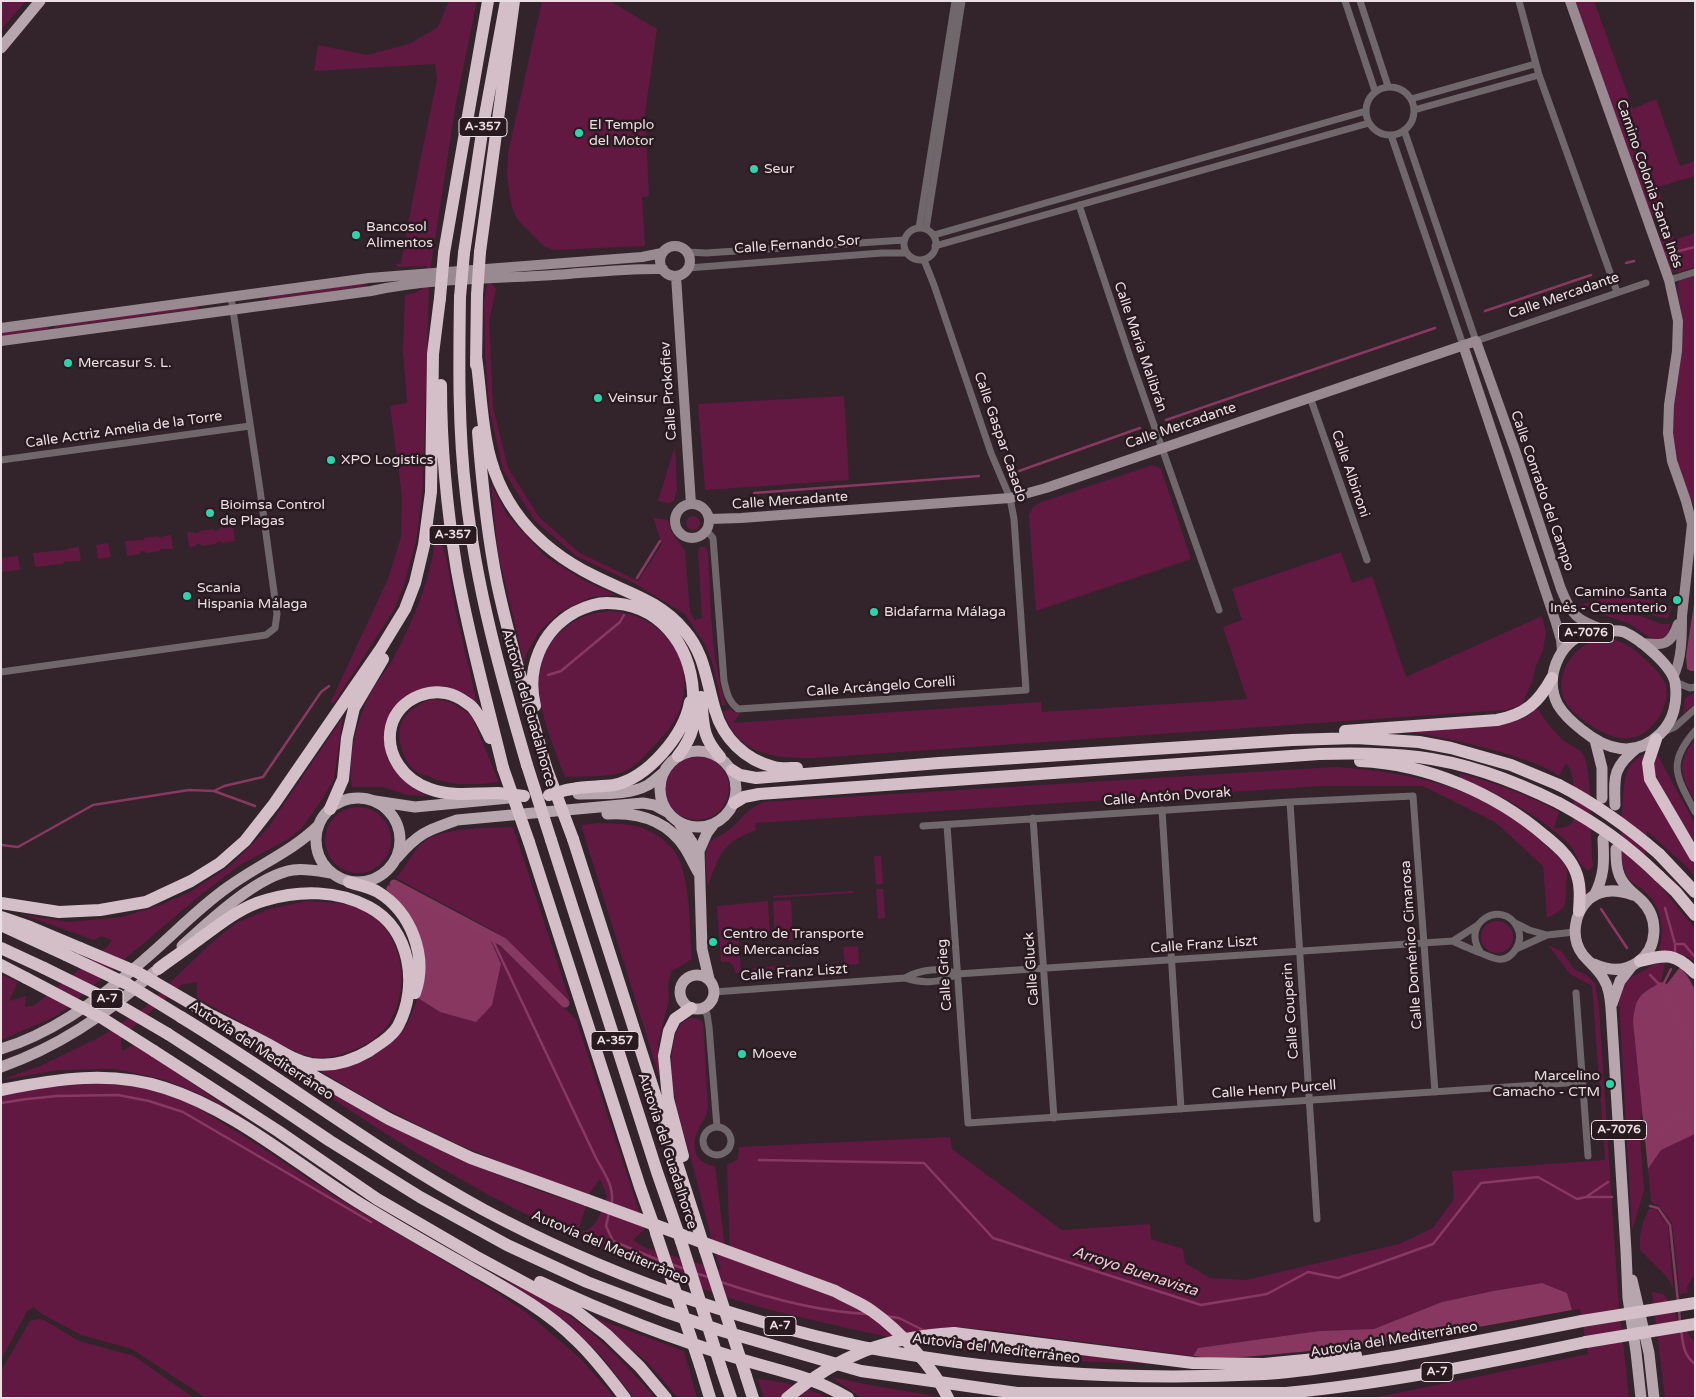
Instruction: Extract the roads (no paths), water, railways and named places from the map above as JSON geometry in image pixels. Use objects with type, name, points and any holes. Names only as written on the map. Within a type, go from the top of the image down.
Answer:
[{"type":"highway","name":"A-357","points":[[488,1],[444,253],[440,298],[441,404],[445,477],[457,570],[470,634],[503,768],[529,842],[710,1398]]},
{"type":"highway","name":"Autovía del Guadalhorce","points":[[506,1],[483,126],[464,253],[460,297],[459,404],[466,494],[478,576],[490,630],[527,765],[731,1398]]},
{"type":"highway","points":[[514,1],[480,252],[477,295],[477,415],[480,468],[487,523],[510,641],[560,802],[753,1398]]},
{"type":"highway","points":[[330,808],[343,779],[346,738],[354,708],[395,640],[415,583],[424,545],[431,492],[433,354],[440,298]]},
{"type":"highway","points":[[476,357],[486,440],[495,475],[507,499],[524,524],[548,548],[571,564],[595,577],[650,601],[673,617],[697,647],[706,673],[715,712],[725,734],[737,748],[753,760],[775,768],[862,769]]},
{"type":"highway","points":[[549,767],[534,699],[532,672],[538,651],[550,632],[565,618],[585,607],[607,603],[629,606],[650,613],[666,627],[680,644],[689,664],[692,680],[694,724],[692,734],[678,756]]},
{"type":"highway","points":[[1,903],[59,912],[100,910],[146,902],[191,881],[220,863],[245,841],[274,804],[380,650],[405,609]]},
{"type":"highway","points":[[685,630],[696,659],[704,729],[707,739],[720,757]]},
{"type":"highway","points":[[1292,740],[1312,733],[1511,718],[1534,704],[1552,678]]},
{"type":"highway","points":[[549,795],[572,788],[615,785],[634,778],[648,768],[674,739],[684,721],[689,705],[692,680]]},
{"type":"highway","points":[[503,768],[485,728],[473,707],[452,694],[433,691],[416,696],[399,711],[391,726],[390,745],[398,766],[414,782],[430,789],[452,794],[497,793],[524,796]]},
{"type":"highway","points":[[1659,735],[1648,763],[1650,779],[1695,856]]},
{"type":"highway","points":[[732,770],[740,775],[756,778],[1292,740],[1356,738],[1419,742],[1489,758],[1559,785],[1606,812],[1628,828],[1659,854],[1695,892]]},
{"type":"highway","points":[[1318,754],[1338,760],[1372,762],[1414,769],[1465,786],[1491,799],[1534,826],[1565,855],[1575,870],[1579,883],[1579,911]]},
{"type":"highway","points":[[734,803],[759,794],[1318,754],[1386,754],[1419,757],[1450,763],[1508,780],[1559,802],[1621,840],[1676,892],[1695,915]]},
{"type":"highway","points":[[213,1016],[294,1058],[312,1064],[337,1064],[360,1057],[386,1040],[408,1013],[417,990],[419,964],[416,940],[406,919],[394,904],[377,891],[349,882]]},
{"type":"highway","points":[[158,969],[228,917],[264,900],[291,895],[320,893],[348,897],[370,907],[384,918],[398,935],[409,963],[410,988],[406,1006],[397,1027]]},
{"type":"highway","points":[[1,917],[30,927],[137,972],[389,1119],[471,1158],[834,1291],[872,1311],[914,1348],[948,1398]]},
{"type":"highway","name":"Autovía del Mediterráneo","points":[[1,925],[129,985],[227,1046],[387,1152],[484,1210],[567,1249],[656,1287],[760,1320],[864,1347],[972,1365],[1090,1375],[1266,1374],[1336,1366],[1451,1347],[1582,1321],[1695,1303]]},
{"type":"highway","name":"A-7","points":[[1,948],[115,1003],[168,1034],[420,1197],[507,1245],[587,1282],[663,1311],[720,1330],[861,1371],[1017,1393],[1286,1392],[1330,1389],[1424,1375],[1586,1342],[1695,1324]]},
{"type":"highway","points":[[1636,964],[1669,956],[1684,962],[1695,973]]},
{"type":"highway","points":[[1,965],[102,1018],[278,1131],[377,1199],[475,1256],[575,1310],[607,1335],[627,1354],[666,1398]]},
{"type":"highway","points":[[689,1201],[684,1162],[668,1099],[664,1056],[669,1031],[674,1019],[696,1008]]},
{"type":"highway","points":[[1,1090],[80,1077],[128,1079],[164,1087],[196,1100],[235,1121],[356,1201],[524,1299],[576,1339],[608,1374],[625,1398]]},
{"type":"highway","points":[[441,1236],[575,1299],[645,1328],[737,1359],[789,1372],[827,1385],[848,1398]]},
{"type":"highway","points":[[787,1398],[815,1376],[849,1356],[909,1337],[954,1333],[1193,1363],[1264,1364],[1451,1347]]},
{"type":"highway","points":[[1261,1398],[1286,1392]]},
{"type":"main road","points":[[1,48],[40,1]]},
{"type":"main road","name":"A-7076","points":[[1638,747],[1618,749],[1609,747],[1594,740],[1572,722],[1557,704],[1552,678],[1555,664],[1562,651],[1586,633],[1605,631],[1625,633],[1658,657],[1674,680]]},
{"type":"main road","points":[[1659,735],[1671,720],[1675,708],[1674,680]]},
{"type":"main road","name":"A-7076","points":[[1615,805],[1614,784],[1616,771],[1625,758],[1638,747],[1659,735]]},
{"type":"main road","points":[[1594,740],[1602,768],[1602,798]]},
{"type":"main road","points":[[667,812],[662,803],[660,782],[669,763],[678,756],[688,751],[710,752],[720,757],[732,770],[736,786],[734,803],[726,816],[713,825],[704,837],[699,851],[698,872],[702,949],[714,992],[711,1002],[696,1008],[682,1001],[679,989],[699,963],[702,949]]},
{"type":"main road","points":[[1,1049],[60,1023],[99,997],[144,960],[182,924],[228,887],[308,836],[319,825],[330,808],[339,802],[351,798],[363,798],[415,806],[524,796],[624,791],[640,789],[650,784],[663,773]]},
{"type":"main road","points":[[376,801],[387,808],[399,828],[400,844],[397,858]]},
{"type":"main road","points":[[1,1066],[19,1060],[60,1040],[93,1020],[134,990],[204,925],[260,882],[274,875],[294,869],[331,873],[349,882],[364,882],[375,879],[385,873],[410,842],[428,830],[457,820],[643,803],[654,805],[667,812],[678,822],[692,842],[698,872]]},
{"type":"main road","points":[[530,814],[582,816],[620,813],[646,817],[662,825],[677,838],[686,848],[698,872]]},
{"type":"main road","points":[[678,822],[695,827],[713,825]]},
{"type":"main road","points":[[319,825],[316,839],[318,853],[324,865],[331,873]]},
{"type":"main road","points":[[1594,896],[1604,870],[1603,839]]},
{"type":"main road","name":"A-7076","points":[[1611,1008],[1614,994],[1620,981],[1649,951],[1654,932],[1653,920],[1649,910],[1642,901],[1633,895],[1618,873],[1616,849]]},
{"type":"main road","points":[[1575,932],[1579,911],[1594,896],[1604,891],[1619,890],[1633,895]]},
{"type":"main road","name":"A-7076","points":[[1575,932],[1579,949],[1603,977],[1608,988],[1611,1008],[1628,1298],[1641,1398]]},
{"type":"main road","points":[[1593,964],[1605,969],[1619,970],[1636,964]]},
{"type":"main road","points":[[690,976],[700,974],[709,979]]},
{"type":"main road","name":"A-7076","points":[[1626,1252],[1649,1353],[1654,1398]]},
{"type":"street","points":[[922,229],[955,1]]},
{"type":"street","points":[[922,229],[962,1]]},
{"type":"street","points":[[1345,1],[1375,91]]},
{"type":"street","points":[[1360,1],[1388,86]]},
{"type":"street","points":[[1518,1],[1535,64],[1617,292]]},
{"type":"street","name":"Camino Colonia Santa Inés","points":[[1570,1],[1669,280],[1678,321],[1677,351],[1669,405],[1668,433],[1672,461],[1692,524],[1682,630],[1674,680]]},
{"type":"street","points":[[1411,99],[1535,64]]},
{"type":"street","points":[[1414,110],[1539,75]]},
{"type":"street","points":[[1388,86],[1401,89],[1411,99],[1414,110],[1411,121],[1404,130],[1390,135],[1378,132],[1369,122],[1366,111],[1368,100],[1375,91],[1388,86]]},
{"type":"street","points":[[934,236],[935,250],[924,260],[914,259],[907,253],[904,240],[908,234],[922,229],[934,236],[1366,111]]},
{"type":"street","points":[[935,246],[1369,122]]},
{"type":"street","points":[[1404,130],[1476,341]]},
{"type":"street","points":[[1390,135],[1463,346]]},
{"type":"street","name":"Calle María Malibrán","points":[[1079,205],[1161,448],[1219,610]]},
{"type":"street","name":"Calle Fernando Sor","points":[[687,252],[706,253],[904,240]]},
{"type":"street","points":[[1,328],[369,278],[456,275],[535,276],[642,269],[663,270],[676,276],[685,272],[688,268],[689,257],[687,252],[681,247],[674,246],[662,253],[642,257],[456,275],[370,291],[1,341]]},
{"type":"street","points":[[662,253],[660,258],[663,270]]},
{"type":"street","name":"Calle Fernando Sor","points":[[688,268],[873,253],[907,253]]},
{"type":"street","name":"Calle Gaspar Casado","points":[[924,260],[991,453],[1010,498],[1014,519],[1026,690]]},
{"type":"street","points":[[1669,280],[1695,272]]},
{"type":"street","name":"Calle Prokofiev","points":[[676,276],[691,504]]},
{"type":"street","name":"Calle Mercadante","points":[[710,519],[1010,498],[1046,488],[1646,283]]},
{"type":"street","points":[[1,672],[266,635],[275,628],[277,614],[231,297]]},
{"type":"street","name":"Calle Conrado del Campo","points":[[1476,341],[1516,453],[1560,589],[1570,610],[1585,623],[1605,631]]},
{"type":"street","name":"Calle Conrado del Campo","points":[[1463,346],[1561,640],[1562,651]]},
{"type":"street","name":"Calle Albinoni","points":[[1310,397],[1367,560]]},
{"type":"street","name":"Calle Actriz Amelia de la Torre","points":[[1,460],[250,426]]},
{"type":"street","points":[[691,504],[696,504],[705,510],[710,519],[707,531],[703,535],[692,539],[682,535],[676,525],[677,514],[680,509],[691,504]]},
{"type":"street","name":"Calle Arcángelo Corelli","points":[[707,531],[713,538],[724,681],[727,696],[738,709],[1026,690]]},
{"type":"street","name":"Camino Colonia Santa Inés","points":[[1641,644],[1669,642],[1675,634],[1682,616]]},
{"type":"street","points":[[1674,680],[1690,688],[1695,686]]},
{"type":"street","points":[[1659,735],[1675,728],[1695,710]]},
{"type":"street","points":[[1695,730],[1684,743],[1678,755],[1677,770],[1681,784],[1695,812]]},
{"type":"street","name":"Calle Antón Dvorak","points":[[923,826],[1290,802],[1413,796]]},
{"type":"street","name":"Calle Doménico Cimarosa","points":[[1413,796],[1435,1092]]},
{"type":"street","name":"Calle Couperin","points":[[1290,802],[1317,1219]]},
{"type":"street","points":[[1162,810],[1181,1109]]},
{"type":"street","name":"Calle Gluck","points":[[1034,818],[1054,1118]]},
{"type":"street","name":"Calle Grieg","points":[[947,825],[968,1123]]},
{"type":"street","name":"Calle Franz Liszt","points":[[1453,941],[1489,916],[1496,914],[1503,915],[1529,930],[1547,935]]},
{"type":"street","points":[[1515,923],[1520,937],[1516,949]]},
{"type":"street","points":[[1478,925],[1474,938],[1481,953]]},
{"type":"street","name":"Calle Franz Liszt","points":[[714,992],[905,978],[917,982],[947,980],[957,974],[1425,942],[1453,941],[1487,957],[1502,959],[1509,956],[1516,949],[1547,935],[1575,932]]},
{"type":"street","points":[[1576,993],[1588,1156]]},
{"type":"street","points":[[696,1008],[707,1014],[717,1127]]},
{"type":"street","name":"Calle Henry Purcell","points":[[968,1123],[1582,1082]]},
{"type":"street","points":[[717,1127],[725,1129],[731,1140],[725,1153],[716,1155],[711,1154],[704,1148],[703,1138],[708,1130],[717,1127]]},
{"type":"waterway","points":[[1667,254],[1695,247]]},
{"type":"waterway","points":[[1626,263],[1634,261]]},
{"type":"waterway","points":[[1485,311],[1591,275]]},
{"type":"waterway","points":[[1166,420],[1435,328]]},
{"type":"waterway","points":[[1019,471],[1140,428]]},
{"type":"waterway","points":[[754,493],[979,476]]},
{"type":"waterway","points":[[637,578],[660,541]]},
{"type":"waterway","points":[[548,675],[561,671],[620,622],[624,615]]},
{"type":"waterway","points":[[214,791],[224,786],[263,777],[321,692],[329,686]]},
{"type":"waterway","points":[[1,845],[18,847],[93,805],[189,790],[214,791],[255,806]]},
{"type":"waterway","points":[[394,884],[503,942],[565,1003]]},
{"type":"waterway","points":[[1665,908],[1675,944],[1675,952]]},
{"type":"waterway","points":[[1601,909],[1627,948]]},
{"type":"waterway","points":[[487,933],[494,943],[611,1187],[611,1206]]},
{"type":"waterway","points":[[1675,944],[1684,944],[1695,957]]},
{"type":"waterway","points":[[1662,987],[1671,969]]},
{"type":"waterway","points":[[1650,975],[1662,987],[1695,1053]]},
{"type":"waterway","points":[[1,1103],[57,1096],[118,1095],[149,1101],[183,1112],[371,1222]]},
{"type":"waterway","name":"Arroyo Buenavista","points":[[1652,1138],[1681,1114],[1695,1110]]},
{"type":"waterway","name":"Arroyo Buenavista","points":[[759,1160],[924,1163],[993,1238],[1201,1305],[1267,1294],[1308,1272],[1338,1278],[1433,1244],[1481,1183],[1538,1177],[1577,1199],[1586,1197],[1608,1182]]},
{"type":"waterway","points":[[1586,1197],[1612,1197]]},
{"type":"waterway","points":[[1650,1206],[1658,1208],[1670,1225],[1678,1302]]},
{"type":"waterway","points":[[609,1213],[606,1226],[613,1241],[661,1261]]},
{"type":"waterway","points":[[671,1264],[685,1269]]},
{"type":"waterway","points":[[695,1273],[708,1277]]},
{"type":"waterway","points":[[721,1282],[793,1303],[850,1313],[868,1314]]},
{"type":"waterway","points":[[1679,1310],[1680,1322]]},
{"type":"waterway","points":[[886,1316],[899,1318],[925,1331]]},
{"type":"waterway","points":[[1681,1330],[1686,1353],[1695,1364]]},
{"type":"waterway","points":[[935,1339],[944,1346]]},
{"type":"place","name":"El Templo del Motor","points":[[579,133]]},
{"type":"place","name":"Seur","points":[[754,169]]},
{"type":"place","name":"Bancosol Alimentos","points":[[356,235]]},
{"type":"place","name":"Mercasur S. L.","points":[[68,363]]},
{"type":"place","name":"Veinsur","points":[[598,398]]},
{"type":"place","name":"XPO Logistics","points":[[331,460]]},
{"type":"place","name":"Bioimsa Control de Plagas","points":[[210,513]]},
{"type":"place","name":"Scania Hispania Málaga","points":[[187,596]]},
{"type":"place","name":"Camino Santa Inés - Cementerio","points":[[1677,600]]},
{"type":"place","name":"Bidafarma Málaga","points":[[874,612]]},
{"type":"place","name":"Centro de Transporte de Mercancías","points":[[713,942]]},
{"type":"place","name":"Moeve","points":[[742,1054]]},
{"type":"place","name":"Marcelino Camacho - CTM","points":[[1610,1084]]}]
